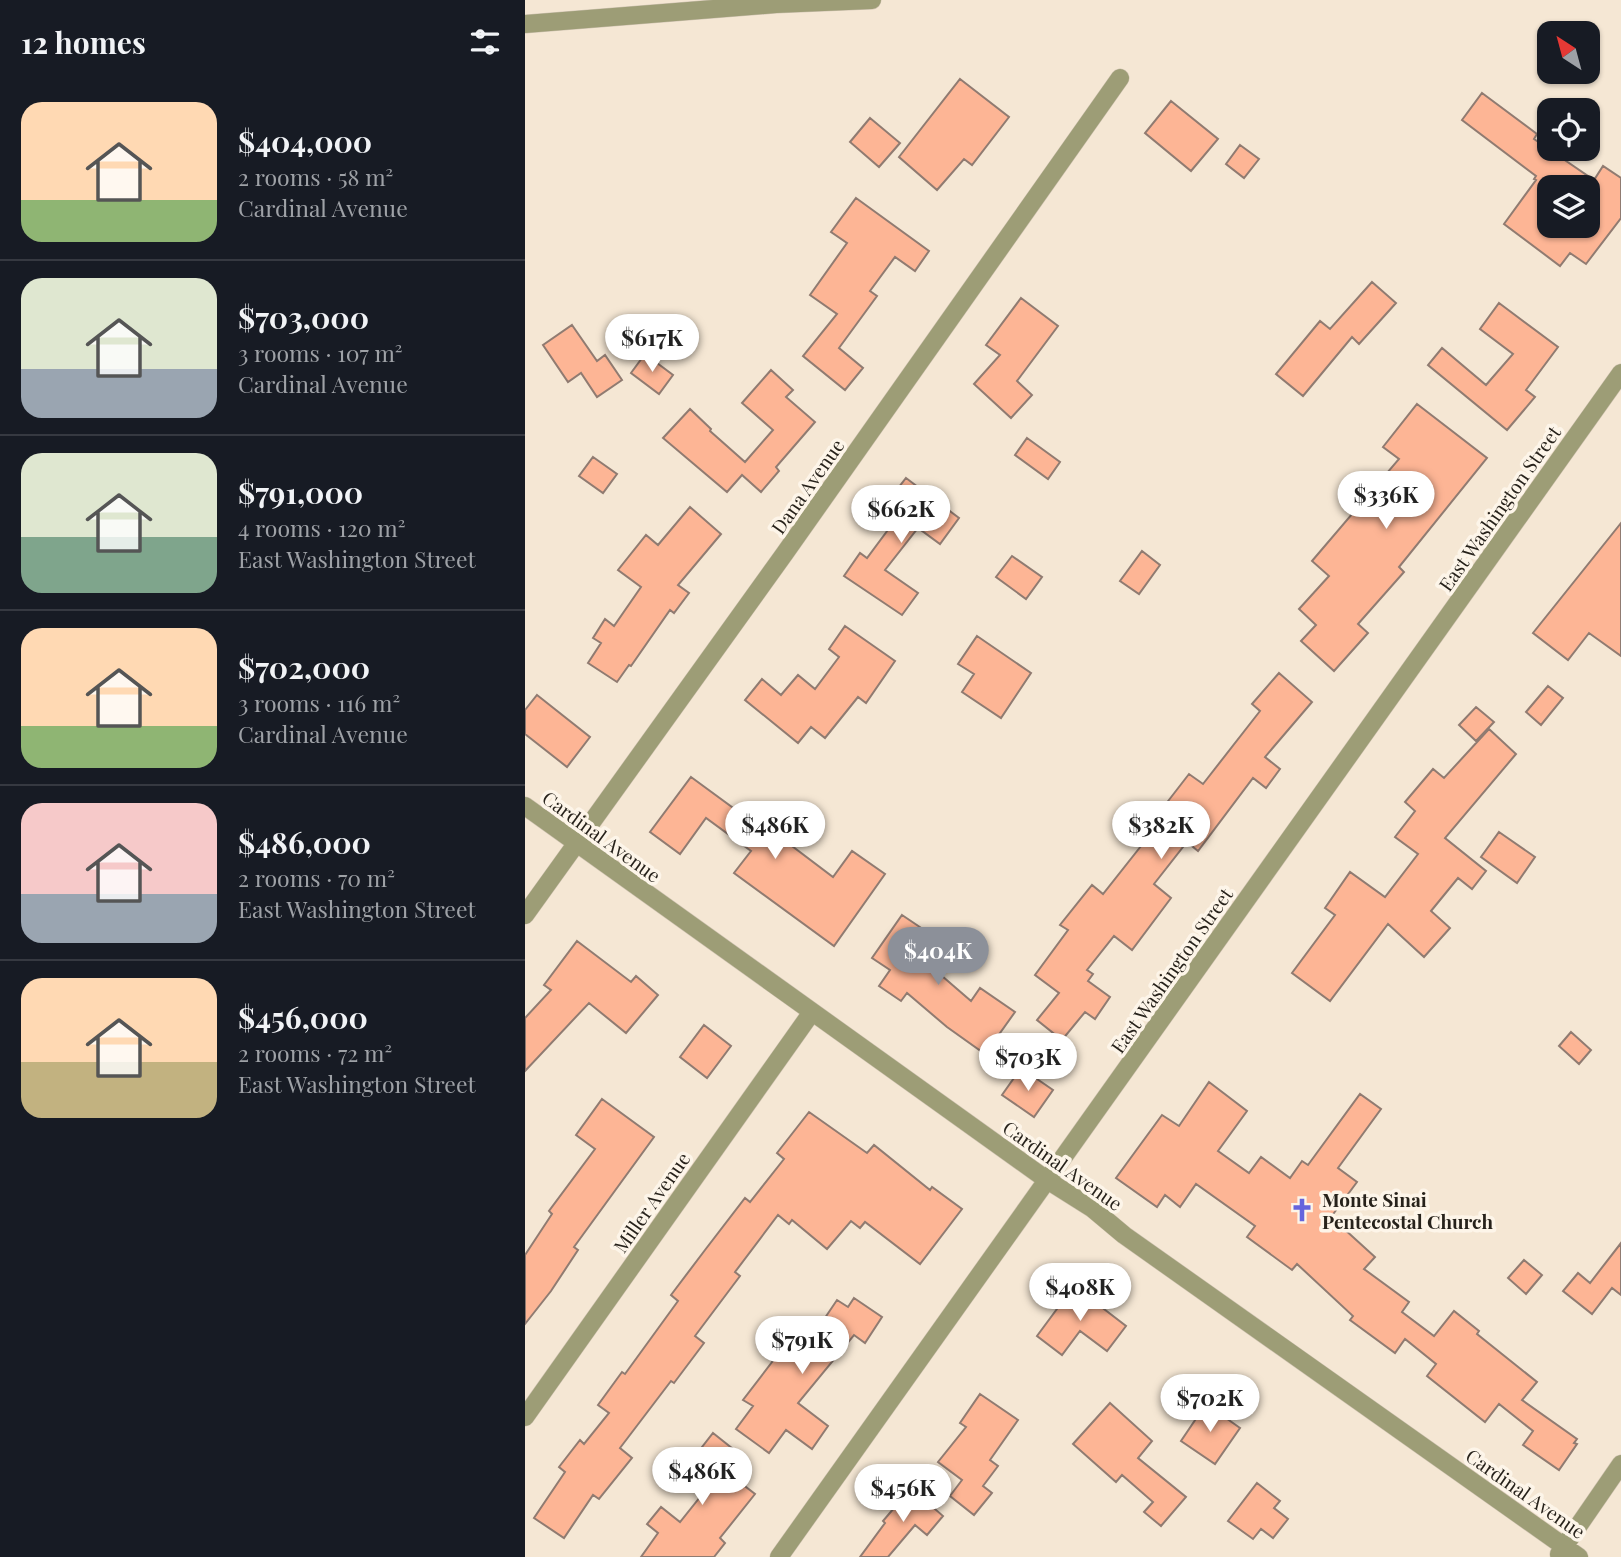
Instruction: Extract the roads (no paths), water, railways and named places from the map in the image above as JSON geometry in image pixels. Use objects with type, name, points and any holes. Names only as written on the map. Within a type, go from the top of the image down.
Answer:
[{"type":"street","points":[[525,24],[872,0]]},
{"type":"street","name":"Dana Avenue","points":[[525,915],[801,531],[1120,78]]},
{"type":"street","name":"East Washington Street","points":[[779,1557],[1621,373]]},
{"type":"street","name":"Cardinal Avenue","points":[[525,806],[1047,1180],[1093,1209],[1124,1235],[1567,1554]]},
{"type":"street","name":"Miller Avenue","points":[[525,1417],[812,1012]]},
{"type":"street","points":[[1567,1554],[1621,1464]]},
{"type":"place","name":"Monte Sinai Pentecostal Church","points":[[1302,1210]]}]
